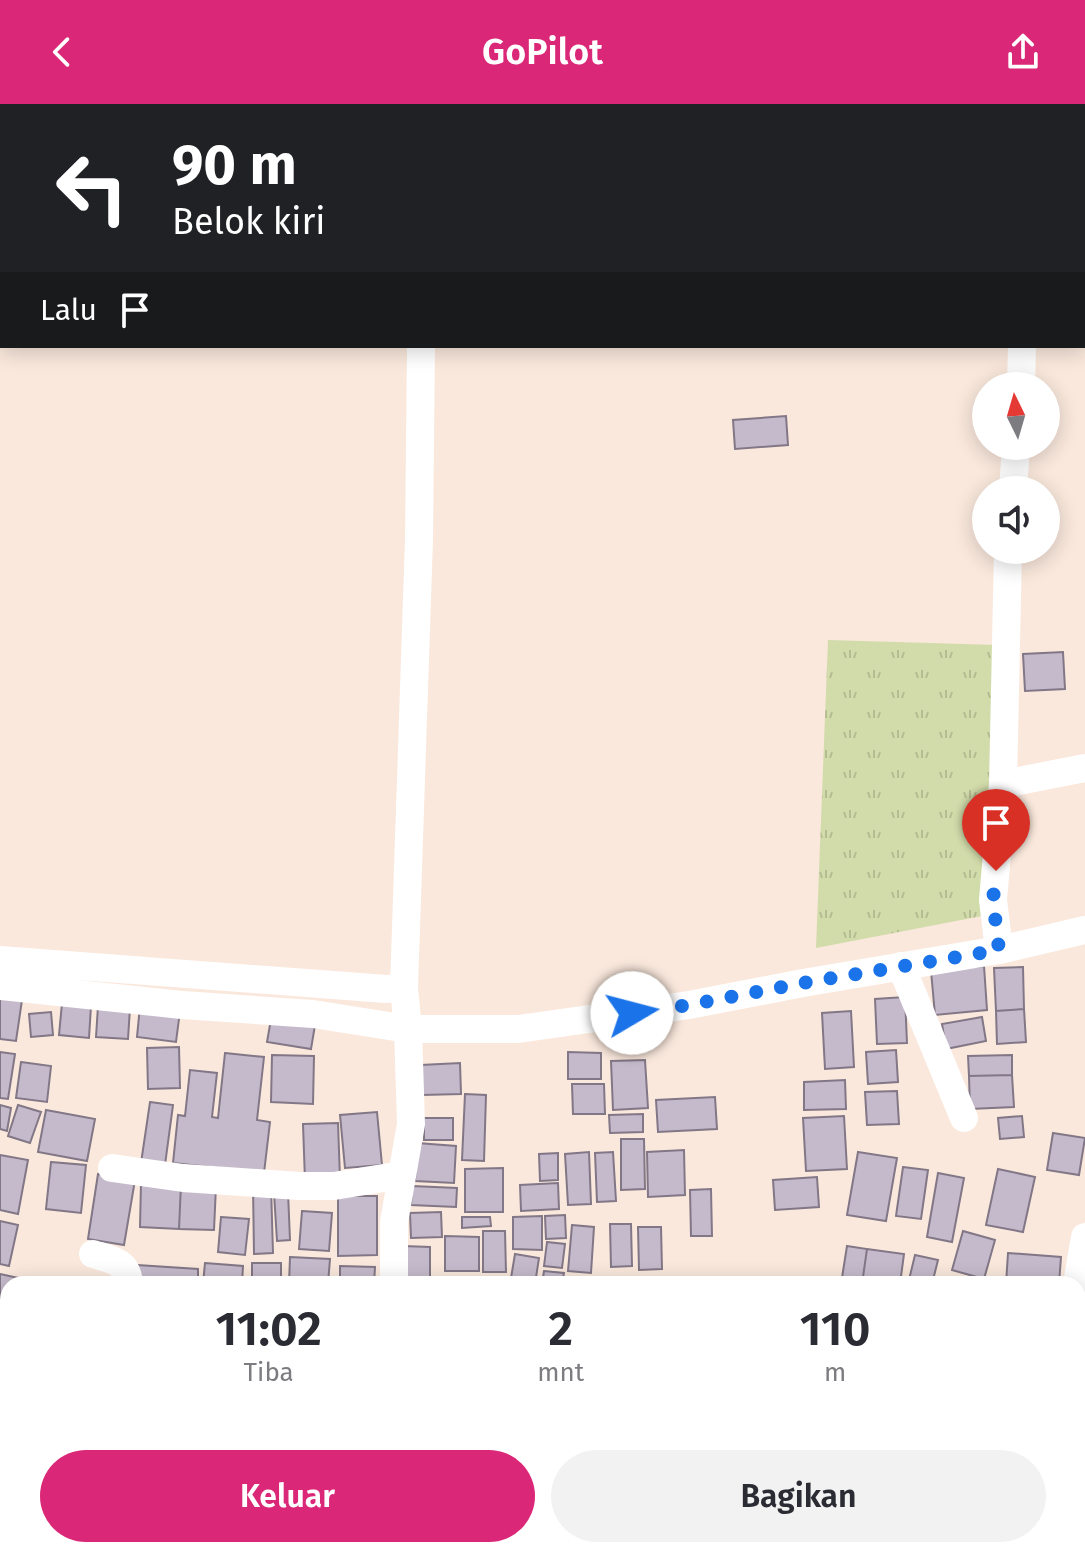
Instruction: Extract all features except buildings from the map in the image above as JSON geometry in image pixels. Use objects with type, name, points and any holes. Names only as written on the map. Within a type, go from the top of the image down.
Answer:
[{"type":"street","points":[[394,1276],[394,1222],[411,1124],[406,1010],[421,348]]},
{"type":"street","points":[[1021,372],[1022,348]]},
{"type":"street","points":[[998,946],[993,900],[1003,784],[1008,564]]},
{"type":"street","points":[[1003,784],[1085,768]]},
{"type":"street","points":[[0,986],[194,1006],[313,1014],[406,1010],[518,1029],[689,1005],[1085,930]]},
{"type":"street","points":[[0,960],[386,989],[406,1010]]},
{"type":"street","points":[[901,966],[964,1118]]},
{"type":"street","points":[[112,1168],[183,1178],[299,1186],[334,1186],[402,1175]]},
{"type":"street","points":[[1078,1276],[1085,1237]]},
{"type":"street","points":[[93,1254],[120,1263],[129,1276]]},
{"type":"green space","points":[[828,640],[997,645],[982,916],[816,948]]},
{"type":"route","points":[[632,1013],[999,950],[993,900],[996,871]]}]
